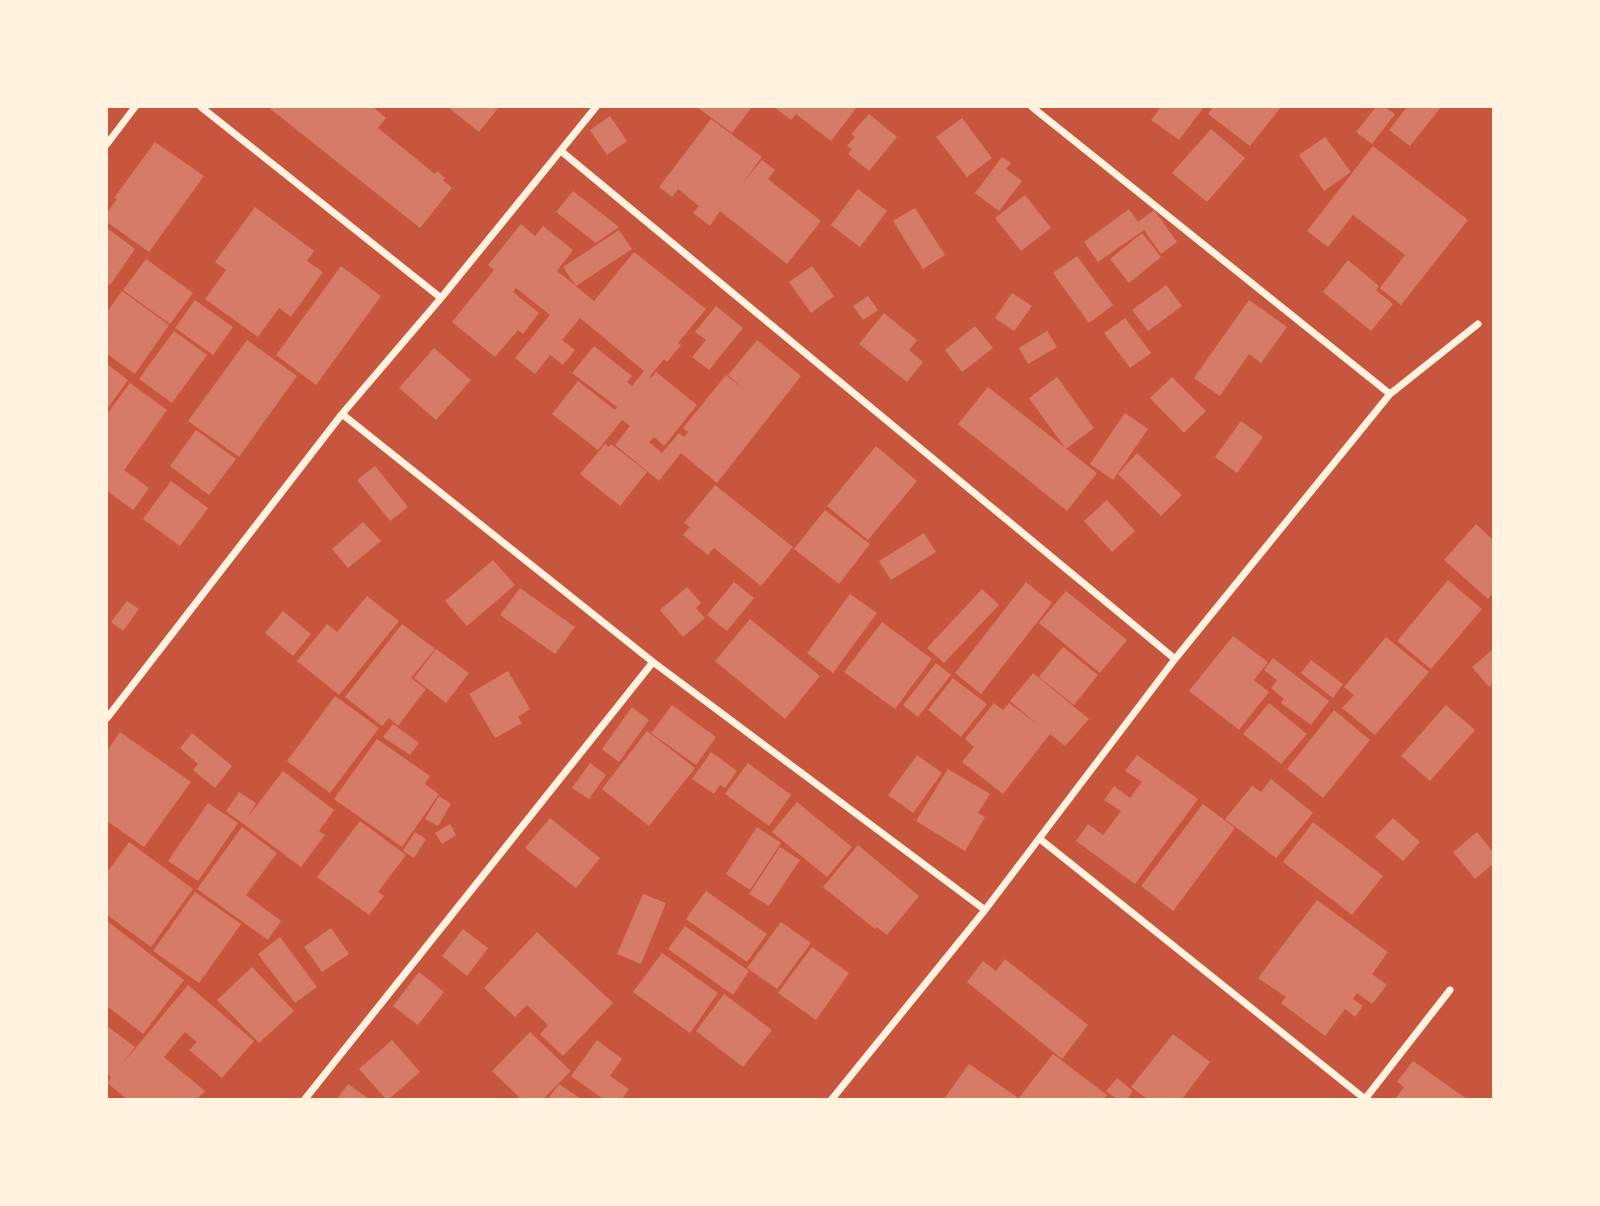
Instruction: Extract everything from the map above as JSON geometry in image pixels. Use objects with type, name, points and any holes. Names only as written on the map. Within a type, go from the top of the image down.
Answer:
[{"type":"street","points":[[107,144],[135,107]]},
{"type":"street","points":[[201,107],[441,298]]},
{"type":"street","points":[[107,718],[342,414],[441,298],[596,107]]},
{"type":"street","points":[[1032,107],[1390,394]]},
{"type":"street","points":[[561,151],[1175,659]]},
{"type":"street","points":[[832,1099],[985,910],[1175,659],[1390,394],[1478,324]]},
{"type":"street","points":[[342,414],[653,662],[985,910]]},
{"type":"street","points":[[305,1099],[653,662]]},
{"type":"street","points":[[1040,839],[1365,1099],[1450,989]]},
{"type":"building","points":[[268,107],[373,107],[386,118],[378,128],[435,174],[437,171],[452,188],[420,228]]},
{"type":"building","points":[[448,107],[499,107],[479,132]]},
{"type":"building","points":[[697,107],[752,107],[732,133]]},
{"type":"building","points":[[774,107],[857,107],[831,141],[796,114],[791,120]]},
{"type":"building","points":[[1161,107],[1204,107],[1179,140],[1151,120]]},
{"type":"building","points":[[1213,107],[1281,107],[1250,146],[1208,114]]},
{"type":"building","points":[[1376,107],[1385,107],[1395,114],[1372,144],[1356,132]]},
{"type":"building","points":[[1407,107],[1441,107],[1410,146],[1389,130]]},
{"type":"building","points":[[869,114],[897,137],[869,171],[848,154],[852,149],[847,146],[855,137],[851,134]]},
{"type":"building","points":[[610,116],[627,141],[607,155],[590,130]]},
{"type":"building","points":[[962,118],[992,158],[967,177],[936,137]]},
{"type":"building","points":[[711,119],[762,157],[743,182],[762,160],[775,170],[768,179],[821,221],[787,264],[720,211],[710,226],[693,213],[699,206],[678,189],[672,197],[659,187]]},
{"type":"building","points":[[1211,129],[1245,158],[1207,202],[1172,173]]},
{"type":"building","points":[[1325,137],[1351,172],[1324,191],[1299,155]]},
{"type":"building","points":[[155,142],[204,176],[149,252],[107,222],[107,213],[117,199],[114,198]]},
{"type":"building","points":[[1373,146],[1468,220],[1401,305],[1380,288],[1405,255],[1353,215],[1328,247],[1307,231]]},
{"type":"building","points":[[1002,157],[1011,163],[1006,169],[1022,181],[999,211],[975,193]]},
{"type":"building","points":[[858,189],[887,211],[860,247],[831,225]]},
{"type":"building","points":[[573,191],[619,227],[596,243],[556,212]]},
{"type":"building","points":[[1025,195],[1051,228],[1021,251],[995,218]]},
{"type":"building","points":[[255,207],[314,251],[307,261],[323,272],[291,317],[279,308],[258,337],[205,299],[226,270],[215,262]]},
{"type":"building","points":[[915,208],[945,255],[923,269],[893,221]]},
{"type":"building","points":[[1129,209],[1138,222],[1154,210],[1177,242],[1161,254],[1144,230],[1098,262],[1084,242]]},
{"type":"building","points":[[521,224],[535,236],[543,226],[573,250],[557,271],[594,301],[634,252],[706,309],[678,343],[681,345],[667,362],[664,359],[650,376],[651,378],[656,372],[697,405],[664,446],[654,437],[649,442],[662,453],[679,433],[684,437],[688,432],[683,428],[726,375],[746,391],[728,375],[757,340],[801,376],[717,483],[681,453],[659,481],[615,445],[630,426],[622,420],[598,450],[552,414],[578,381],[615,410],[617,407],[572,373],[594,346],[632,376],[627,382],[632,386],[644,371],[580,318],[562,340],[575,350],[563,365],[550,355],[535,374],[515,358],[550,315],[516,288],[513,292],[539,313],[523,334],[518,330],[495,357],[452,322],[494,270],[488,265]]},
{"type":"building","points":[[107,228],[135,249],[110,285],[107,283]]},
{"type":"building","points":[[619,230],[632,249],[576,286],[563,267]]},
{"type":"building","points":[[1142,233],[1161,257],[1129,283],[1110,259]]},
{"type":"building","points":[[1077,256],[1113,305],[1089,323],[1053,273]]},
{"type":"building","points":[[146,259],[193,293],[170,324],[123,290]]},
{"type":"building","points":[[1348,260],[1379,286],[1376,290],[1393,304],[1371,331],[1323,292]]},
{"type":"building","points":[[341,266],[381,296],[316,385],[276,355]]},
{"type":"building","points":[[812,266],[834,296],[811,313],[789,282]]},
{"type":"building","points":[[1166,285],[1182,306],[1148,331],[1132,310]]},
{"type":"building","points":[[122,291],[169,325],[135,374],[107,354],[107,312]]},
{"type":"building","points":[[1012,293],[1032,306],[1014,331],[995,318]]},
{"type":"building","points":[[868,296],[878,310],[863,320],[853,306]]},
{"type":"building","points":[[195,300],[233,327],[213,355],[175,328]]},
{"type":"building","points":[[1249,300],[1287,327],[1261,363],[1249,354],[1220,396],[1194,378]]},
{"type":"building","points":[[716,306],[743,328],[709,370],[692,357],[706,340],[695,332]]},
{"type":"building","points":[[884,313],[917,340],[909,350],[923,362],[907,382],[859,344]]},
{"type":"building","points":[[1125,318],[1151,353],[1130,368],[1104,333]]},
{"type":"building","points":[[975,326],[993,348],[962,372],[945,350]]},
{"type":"building","points":[[174,331],[207,355],[172,403],[139,379]]},
{"type":"building","points":[[1047,331],[1057,347],[1028,364],[1019,348]]},
{"type":"building","points":[[247,340],[297,376],[239,457],[188,421]]},
{"type":"building","points":[[434,348],[471,380],[436,420],[399,388]]},
{"type":"building","points":[[107,364],[128,380],[107,409]]},
{"type":"building","points":[[1057,377],[1094,428],[1066,449],[1029,398]]},
{"type":"building","points":[[1172,377],[1206,411],[1184,433],[1150,398]]},
{"type":"building","points":[[130,383],[167,410],[124,470],[149,488],[133,510],[107,491],[107,414]]},
{"type":"building","points":[[988,387],[1097,473],[1067,511],[958,424]]},
{"type":"building","points":[[1125,413],[1148,429],[1113,480],[1090,464]]},
{"type":"building","points":[[1241,421],[1263,437],[1237,473],[1215,457]]},
{"type":"building","points":[[196,430],[236,459],[209,495],[170,466]]},
{"type":"building","points":[[605,444],[609,447],[611,444],[647,472],[620,506],[580,474]]},
{"type":"building","points":[[876,446],[917,481],[868,540],[827,506]]},
{"type":"building","points":[[1137,453],[1182,495],[1161,516],[1118,474]]},
{"type":"building","points":[[375,466],[408,507],[390,521],[357,480]]},
{"type":"building","points":[[171,481],[208,508],[180,546],[143,519]]},
{"type":"building","points":[[715,485],[793,547],[761,586],[714,548],[708,555],[683,535],[690,527],[684,523]]},
{"type":"building","points":[[1107,500],[1135,531],[1112,552],[1084,521]]},
{"type":"building","points":[[825,510],[870,544],[839,584],[794,549]]},
{"type":"building","points":[[363,522],[381,541],[348,568],[332,549]]},
{"type":"building","points":[[1476,524],[1493,540],[1493,593],[1488,599],[1444,560]]},
{"type":"building","points":[[924,533],[936,552],[891,580],[879,561]]},
{"type":"building","points":[[493,560],[515,585],[467,626],[445,601]]},
{"type":"building","points":[[1448,580],[1482,609],[1431,669],[1397,641]]},
{"type":"building","points":[[734,582],[754,598],[727,631],[707,615]]},
{"type":"building","points":[[1026,582],[1052,603],[981,694],[955,673]]},
{"type":"building","points":[[687,587],[701,603],[696,608],[705,618],[683,637],[660,610]]},
{"type":"building","points":[[520,588],[575,627],[555,654],[500,615]]},
{"type":"building","points":[[982,589],[999,605],[944,663],[927,648]]},
{"type":"building","points":[[1066,591],[1127,640],[1100,673],[1039,623]]},
{"type":"building","points":[[850,594],[877,613],[833,673],[807,653]]},
{"type":"building","points":[[367,596],[399,621],[339,695],[297,661],[327,624],[337,632]]},
{"type":"building","points":[[127,601],[139,609],[123,631],[111,622]]},
{"type":"building","points":[[283,611],[311,634],[293,656],[265,633]]},
{"type":"building","points":[[750,619],[820,676],[785,719],[715,661]]},
{"type":"building","points":[[882,622],[932,659],[895,709],[844,672]]},
{"type":"building","points":[[402,624],[435,649],[411,678],[426,689],[398,726],[389,718],[382,726],[345,697]]},
{"type":"building","points":[[1233,636],[1268,662],[1254,680],[1269,692],[1239,730],[1189,691]]},
{"type":"building","points":[[1386,637],[1429,672],[1375,735],[1342,708],[1354,695],[1344,687]]},
{"type":"building","points":[[1063,647],[1098,675],[1074,705],[1039,677]]},
{"type":"building","points":[[436,649],[469,673],[446,703],[414,678]]},
{"type":"building","points":[[1493,649],[1493,683],[1489,687],[1472,667]]},
{"type":"building","points":[[1273,658],[1329,701],[1311,725],[1281,703],[1284,699],[1271,688],[1277,680],[1264,670]]},
{"type":"building","points":[[1311,660],[1343,684],[1333,698],[1301,673]]},
{"type":"building","points":[[936,663],[951,675],[918,717],[903,705]]},
{"type":"building","points":[[508,671],[530,709],[518,717],[522,723],[495,738],[469,694]]},
{"type":"building","points":[[1033,673],[1089,719],[1065,746],[1050,734],[1003,794],[962,762],[974,747],[965,739],[994,703],[1003,710],[1009,703],[1037,724],[1010,701]]},
{"type":"building","points":[[953,678],[987,704],[961,737],[928,710]]},
{"type":"building","points":[[335,696],[379,728],[330,793],[287,761]]},
{"type":"building","points":[[1269,703],[1307,734],[1281,764],[1243,734]]},
{"type":"building","points":[[672,705],[716,737],[696,765],[651,733]]},
{"type":"building","points":[[1446,705],[1475,730],[1430,781],[1401,756]]},
{"type":"building","points":[[632,707],[649,720],[619,762],[602,749]]},
{"type":"building","points":[[1334,710],[1370,740],[1323,798],[1287,769]]},
{"type":"building","points":[[393,724],[419,743],[410,755],[383,737]]},
{"type":"building","points":[[647,731],[695,768],[649,826],[602,789]]},
{"type":"building","points":[[120,732],[191,782],[144,847],[107,821],[107,751]]},
{"type":"building","points":[[192,733],[232,766],[215,788],[193,770],[198,764],[180,748]]},
{"type":"building","points":[[377,739],[430,776],[425,784],[439,794],[402,847],[334,799]]},
{"type":"building","points":[[711,752],[737,771],[725,788],[720,785],[714,794],[692,779]]},
{"type":"building","points":[[917,755],[942,773],[913,813],[888,795]]},
{"type":"building","points":[[1137,755],[1198,799],[1135,884],[1076,841],[1088,824],[1103,835],[1121,811],[1104,800],[1114,786],[1130,798],[1142,782],[1125,771]]},
{"type":"building","points":[[590,763],[606,775],[589,799],[572,788]]},
{"type":"building","points":[[748,763],[791,795],[769,826],[725,794]]},
{"type":"building","points":[[948,769],[990,794],[978,813],[985,817],[965,851],[916,821]]},
{"type":"building","points":[[283,771],[334,810],[319,831],[325,835],[301,867],[226,811],[239,792],[256,803],[247,818]]},
{"type":"building","points":[[1271,779],[1313,813],[1276,858],[1225,819],[1252,786],[1261,792]]},
{"type":"building","points":[[439,796],[451,804],[438,826],[425,819]]},
{"type":"building","points":[[797,802],[852,847],[827,877],[772,832]]},
{"type":"building","points":[[208,803],[238,823],[198,881],[168,861]]},
{"type":"building","points":[[1203,804],[1235,828],[1173,911],[1141,886]]},
{"type":"building","points":[[550,818],[600,858],[576,888],[525,848]]},
{"type":"building","points":[[1393,818],[1420,842],[1403,861],[1375,837]]},
{"type":"building","points":[[360,821],[406,855],[378,892],[384,896],[369,915],[317,877]]},
{"type":"building","points":[[1313,822],[1383,876],[1352,915],[1283,862]]},
{"type":"building","points":[[450,824],[456,835],[442,844],[435,833]]},
{"type":"building","points":[[242,827],[277,853],[246,895],[281,921],[268,940],[197,889]]},
{"type":"building","points":[[757,827],[781,843],[750,890],[726,874]]},
{"type":"building","points":[[415,832],[426,839],[414,858],[403,851]]},
{"type":"building","points":[[1477,832],[1493,852],[1493,864],[1475,879],[1453,852]]},
{"type":"building","points":[[129,842],[193,889],[151,947],[107,915],[107,869],[109,870]]},
{"type":"building","points":[[858,845],[919,896],[887,935],[877,927],[875,929],[823,887]]},
{"type":"building","points":[[780,847],[800,860],[769,906],[749,894]]},
{"type":"building","points":[[706,891],[767,934],[747,962],[686,919]]},
{"type":"building","points":[[195,892],[241,924],[199,983],[153,951]]},
{"type":"building","points":[[643,894],[666,903],[641,964],[617,954]]},
{"type":"building","points":[[1317,900],[1388,952],[1372,974],[1387,985],[1372,1004],[1357,993],[1353,999],[1363,1006],[1355,1017],[1345,1009],[1325,1036],[1281,1003],[1286,997],[1258,978]]},
{"type":"building","points":[[107,921],[184,980],[143,1034],[107,1006]]},
{"type":"building","points":[[781,922],[811,943],[777,989],[747,968]]},
{"type":"building","points":[[685,926],[749,971],[733,995],[668,949]]},
{"type":"building","points":[[331,928],[349,954],[322,972],[304,947]]},
{"type":"building","points":[[463,929],[488,948],[467,976],[442,956]]},
{"type":"building","points":[[537,932],[613,1003],[563,1056],[540,1034],[548,1025],[527,1005],[515,1017],[484,988]]},
{"type":"building","points":[[280,937],[317,987],[295,1003],[258,954]]},
{"type":"building","points":[[812,947],[849,973],[816,1020],[778,993]]},
{"type":"building","points":[[662,953],[718,993],[690,1033],[633,992]]},
{"type":"building","points":[[1005,959],[1088,1025],[1062,1059],[967,982],[983,961],[996,971]]},
{"type":"building","points":[[252,967],[294,1011],[259,1043],[217,1000]]},
{"type":"building","points":[[419,972],[444,992],[418,1025],[393,1006]]},
{"type":"building","points":[[188,985],[254,1041],[222,1078],[189,1050],[197,1042],[185,1032],[164,1057],[205,1091],[197,1099],[127,1099],[107,1083],[111,1077],[107,1074],[107,1026],[135,1047],[119,1068]]},
{"type":"building","points":[[724,994],[772,1030],[743,1067],[696,1031]]},
{"type":"building","points":[[530,1032],[571,1071],[543,1099],[521,1099],[492,1071]]},
{"type":"building","points":[[1173,1034],[1210,1062],[1182,1099],[1147,1099],[1131,1087]]},
{"type":"building","points":[[392,1040],[420,1072],[386,1099],[359,1069]]},
{"type":"building","points":[[597,1040],[622,1059],[610,1076],[629,1089],[622,1099],[603,1099],[571,1076]]},
{"type":"building","points":[[1053,1054],[1107,1095],[1104,1099],[1018,1099]]},
{"type":"building","points":[[1413,1061],[1467,1099],[1395,1099],[1404,1087],[1397,1082]]},
{"type":"building","points":[[969,1064],[1017,1097],[944,1099]]},
{"type":"building","points":[[1117,1078],[1133,1091],[1127,1099],[1117,1099],[1106,1091]]},
{"type":"building","points":[[348,1084],[369,1099],[337,1099]]},
{"type":"building","points":[[559,1084],[581,1099],[548,1099]]}]
